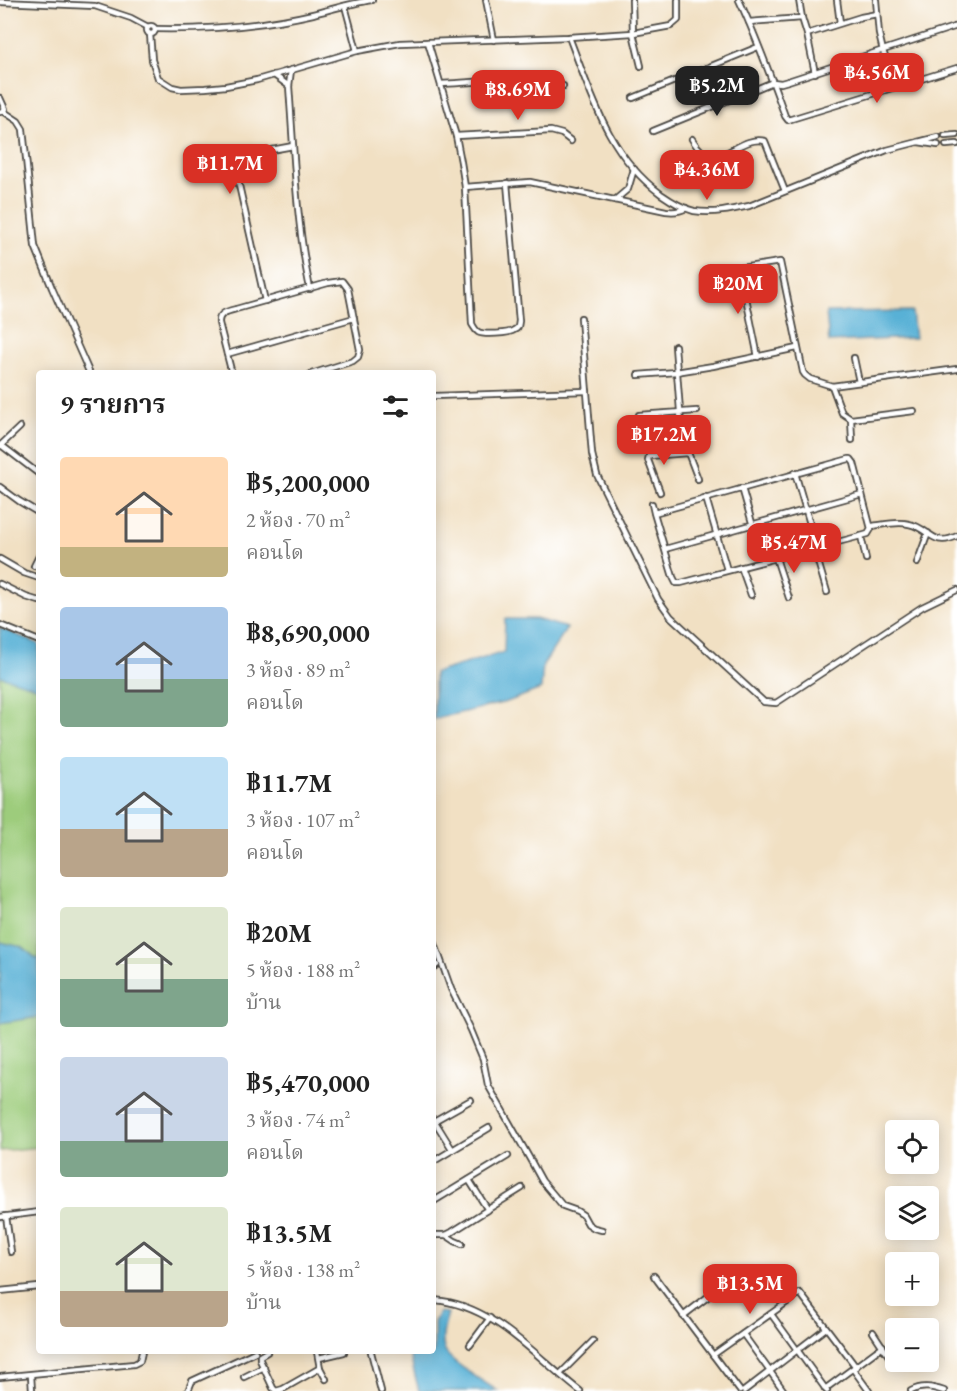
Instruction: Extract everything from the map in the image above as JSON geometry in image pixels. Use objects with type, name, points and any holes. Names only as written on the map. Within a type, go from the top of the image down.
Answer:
[{"type":"street","points":[[0,2],[96,3],[155,29],[193,29],[245,26],[372,0]]},
{"type":"street","points":[[486,0],[494,40]]},
{"type":"street","points":[[632,0],[633,33],[641,66]]},
{"type":"street","points":[[148,27],[152,60],[158,78],[172,87],[181,89],[205,88],[226,86],[274,75],[357,51],[399,43],[633,33],[671,26],[678,20],[678,0]]},
{"type":"street","points":[[739,0],[788,120],[957,68]]},
{"type":"street","points":[[799,0],[815,73]]},
{"type":"street","points":[[837,0],[840,23]]},
{"type":"street","points":[[876,0],[879,34],[896,87]]},
{"type":"street","points":[[345,6],[357,51]]},
{"type":"street","points":[[807,34],[877,14]]},
{"type":"street","points":[[749,22],[802,18]]},
{"type":"street","points":[[653,130],[773,82],[781,83],[815,73],[957,26]]},
{"type":"street","points":[[150,34],[153,34],[155,29]]},
{"type":"street","points":[[569,37],[609,134],[620,153],[651,187],[686,208],[702,212],[725,212],[749,206],[887,150],[938,136]]},
{"type":"street","points":[[428,42],[456,136],[465,187],[472,324],[479,333],[484,334],[510,332],[518,327],[519,321],[507,183]]},
{"type":"street","points":[[633,98],[758,47]]},
{"type":"street","points":[[291,70],[289,86],[293,146],[301,230],[310,289]]},
{"type":"street","points":[[274,75],[289,86]]},
{"type":"street","points":[[441,84],[524,81],[546,82],[563,86]]},
{"type":"street","points":[[0,98],[4,105],[2,112],[18,121],[23,129],[35,246],[88,370]]},
{"type":"street","points":[[456,136],[551,131],[562,134],[571,141]]},
{"type":"street","points":[[945,136],[957,135]]},
{"type":"street","points":[[692,139],[700,150],[711,157],[729,152],[752,141],[765,141],[786,191]]},
{"type":"street","points":[[918,142],[938,145]]},
{"type":"street","points":[[946,145],[957,144]]},
{"type":"street","points":[[265,302],[234,163],[239,156],[293,146]]},
{"type":"street","points":[[615,200],[628,189],[634,169]]},
{"type":"street","points":[[465,187],[530,182],[666,211],[681,211],[686,208]]},
{"type":"street","points":[[709,273],[780,262],[803,372],[810,379],[832,386],[957,369]]},
{"type":"street","points":[[740,268],[758,357]]},
{"type":"street","points":[[231,370],[219,323],[220,316],[226,312],[335,281],[342,281],[348,289],[360,350],[358,357],[353,361],[324,370]]},
{"type":"street","points":[[227,354],[354,318]]},
{"type":"street","points":[[581,318],[592,454],[597,475],[658,599],[671,617],[764,702],[776,703],[922,608],[957,590]]},
{"type":"street","points":[[675,346],[682,437],[698,479]]},
{"type":"street","points":[[638,375],[713,366],[797,348]]},
{"type":"street","points":[[854,358],[859,382]]},
{"type":"street","points":[[832,386],[842,413],[851,419],[914,411]]},
{"type":"street","points":[[436,396],[587,392]]},
{"type":"street","points":[[639,415],[697,411]]},
{"type":"street","points":[[851,419],[852,440]]},
{"type":"street","points":[[20,427],[1,446],[36,472]]},
{"type":"street","points":[[660,492],[648,458],[688,453]]},
{"type":"street","points":[[652,504],[654,513],[673,577],[676,583],[681,584],[868,534],[871,526],[851,459],[654,513]]},
{"type":"street","points":[[795,473],[827,592]]},
{"type":"street","points":[[0,486],[36,511]]},
{"type":"street","points":[[742,488],[763,561]]},
{"type":"street","points":[[665,549],[862,494]]},
{"type":"street","points":[[706,498],[727,570]]},
{"type":"street","points":[[871,526],[906,523],[918,526],[936,539],[943,540],[957,536]]},
{"type":"street","points":[[917,563],[928,533]]},
{"type":"street","points":[[861,536],[867,559]]},
{"type":"street","points":[[776,558],[789,598]]},
{"type":"street","points":[[0,559],[36,577]]},
{"type":"street","points":[[34,566],[36,562]]},
{"type":"street","points":[[741,567],[751,595]]},
{"type":"street","points":[[0,584],[36,600]]},
{"type":"street","points":[[0,625],[36,640]]},
{"type":"street","points":[[436,948],[451,989],[471,1030],[484,1065],[488,1085],[542,1181],[563,1206],[577,1211],[583,1215],[588,1224],[602,1230]]},
{"type":"street","points":[[436,1119],[471,1100]]},
{"type":"street","points":[[436,1123],[452,1149]]},
{"type":"street","points":[[436,1160],[489,1128]]},
{"type":"street","points":[[436,1200],[508,1156]]},
{"type":"street","points":[[469,1180],[488,1209]]},
{"type":"street","points":[[436,1235],[446,1235],[522,1188]]},
{"type":"street","points":[[0,1217],[36,1212]]},
{"type":"street","points":[[6,1216],[11,1252]]},
{"type":"street","points":[[446,1235],[462,1244]]},
{"type":"street","points":[[654,1276],[742,1391],[826,1328]]},
{"type":"street","points":[[0,1291],[36,1287]]},
{"type":"street","points":[[683,1316],[714,1292]]},
{"type":"street","points":[[713,1355],[800,1293],[869,1391]]},
{"type":"street","points":[[436,1300],[470,1308],[496,1321],[580,1391]]},
{"type":"street","points":[[771,1314],[825,1390],[883,1346]]},
{"type":"street","points":[[470,1345],[490,1318]]},
{"type":"street","points":[[873,1332],[885,1349]]},
{"type":"street","points":[[743,1334],[784,1391]]},
{"type":"street","points":[[560,1374],[593,1341]]},
{"type":"street","points":[[0,1377],[134,1364],[140,1361],[142,1354]]},
{"type":"street","points":[[188,1391],[192,1381],[251,1354]]},
{"type":"street","points":[[264,1354],[260,1357],[276,1391],[320,1368]]},
{"type":"street","points":[[318,1354],[320,1368],[326,1378]]},
{"type":"street","points":[[319,1358],[336,1354]]},
{"type":"street","points":[[372,1354],[381,1391]]},
{"type":"street","points":[[244,1377],[264,1367]]},
{"type":"street","points":[[31,1375],[32,1391]]},
{"type":"street","points":[[568,1382],[568,1391]]},
{"type":"street","points":[[911,1391],[920,1387],[944,1391]]},
{"type":"green space","points":[[0,628],[36,643],[36,1147],[0,1151]]},
{"type":"water","points":[[912,311],[915,338],[829,342],[826,312]]},
{"type":"water","points":[[505,619],[536,619],[567,628],[543,665],[541,689],[507,702],[436,719],[436,672],[504,652]]},
{"type":"water","points":[[0,628],[36,643],[36,687],[0,676]]},
{"type":"water","points":[[0,942],[22,947],[36,958],[36,1017],[0,1023]]},
{"type":"water","points":[[439,1312],[448,1313],[443,1342],[448,1356],[498,1391],[419,1391],[410,1354],[436,1354],[436,1318]]}]
